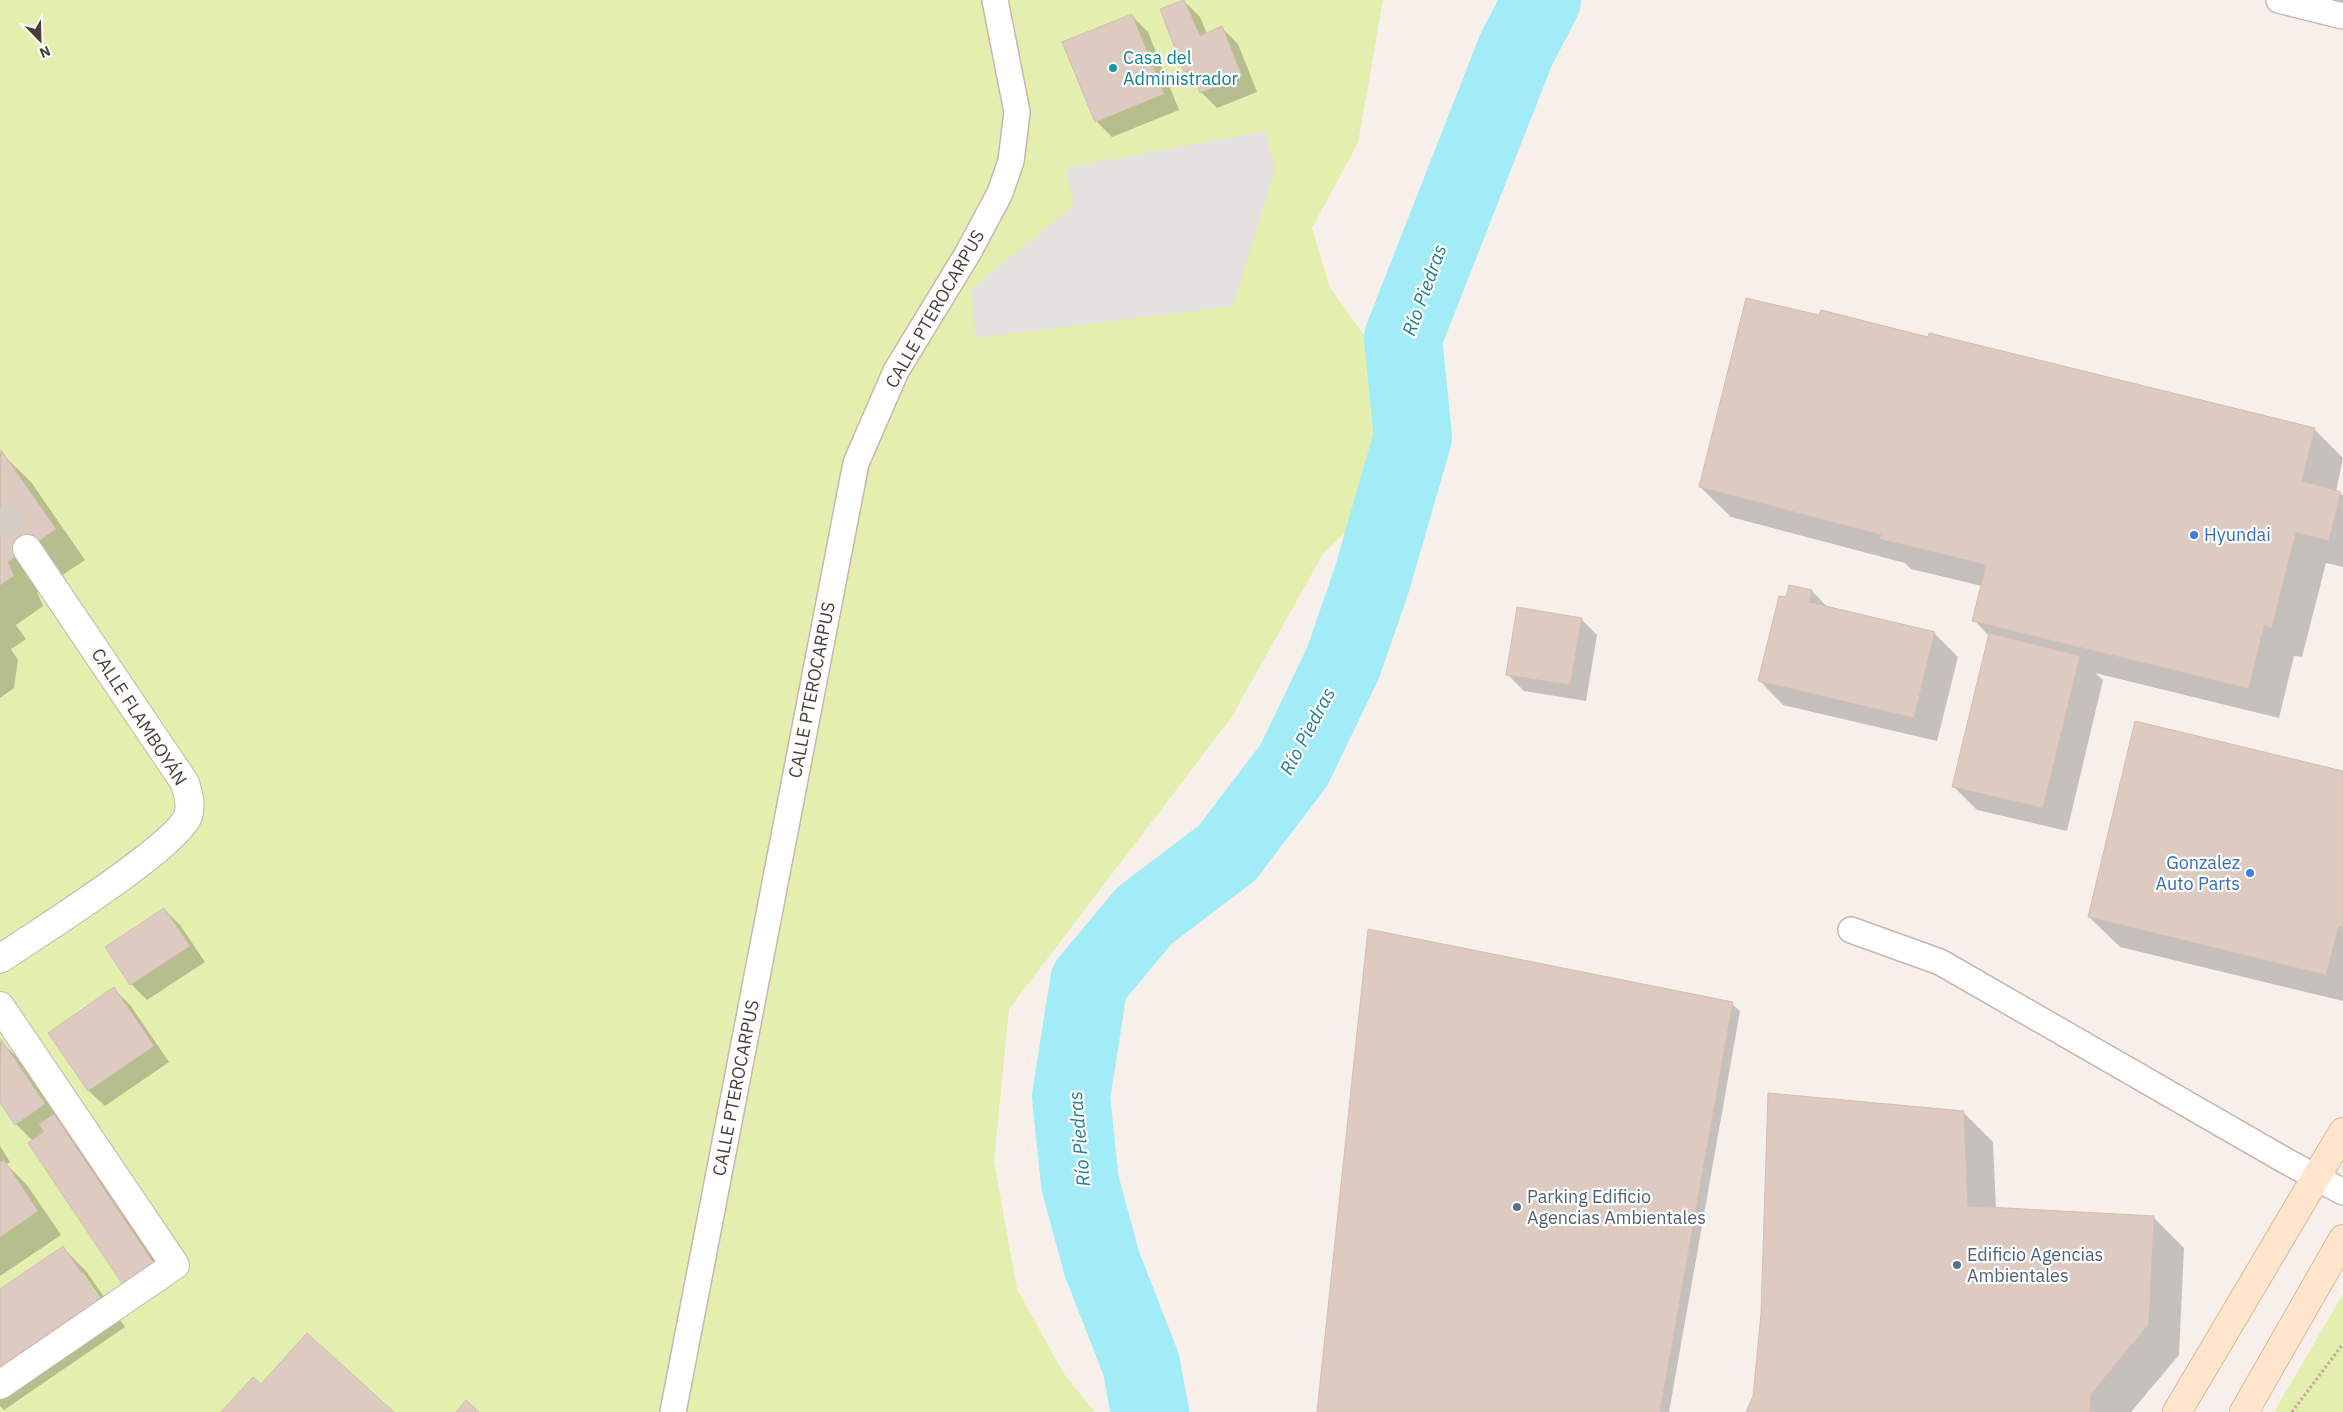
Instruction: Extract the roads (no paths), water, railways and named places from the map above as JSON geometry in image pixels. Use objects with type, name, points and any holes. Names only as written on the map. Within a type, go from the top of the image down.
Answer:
[{"type":"street","name":"CALLE FLAMBOYÁN","points":[[0,958],[141,862],[170,838],[185,822],[189,814],[190,800],[185,783],[27,549]]},
{"type":"street","points":[[0,1006],[175,1264],[0,1385]]},
{"type":"street","points":[[2177,1412],[2343,1132]]},
{"type":"street","points":[[2244,1412],[2343,1239]]},
{"type":"lane","name":"CALLE PTEROCARPUS","points":[[673,1412],[856,463],[896,371],[968,253],[1000,193],[1011,161],[1017,112],[995,0]]},
{"type":"lane","points":[[2279,0],[2343,16]]},
{"type":"lane","points":[[1852,930],[1940,962],[2343,1192]]},
{"type":"waterway","name":"Río Piedras","points":[[1150,1412],[1141,1364],[1102,1264],[1080,1183],[1071,1097],[1089,982],[1145,915],[1227,853],[1294,765],[1343,663],[1372,579],[1413,437],[1403,338],[1516,50],[1542,0]]},
{"type":"tunnel","points":[[0,509],[27,549]]},
{"type":"place","name":"Casa del Administrador","points":[[1113,68]]},
{"type":"place","name":"Hyundai","points":[[2194,535]]},
{"type":"place","name":"Gonzalez Auto Parts","points":[[2250,873]]},
{"type":"place","name":"Parking Edificio Agencias Ambientales","points":[[1517,1207]]},
{"type":"place","name":"Edificio Agencias Ambientales","points":[[1957,1265]]}]
